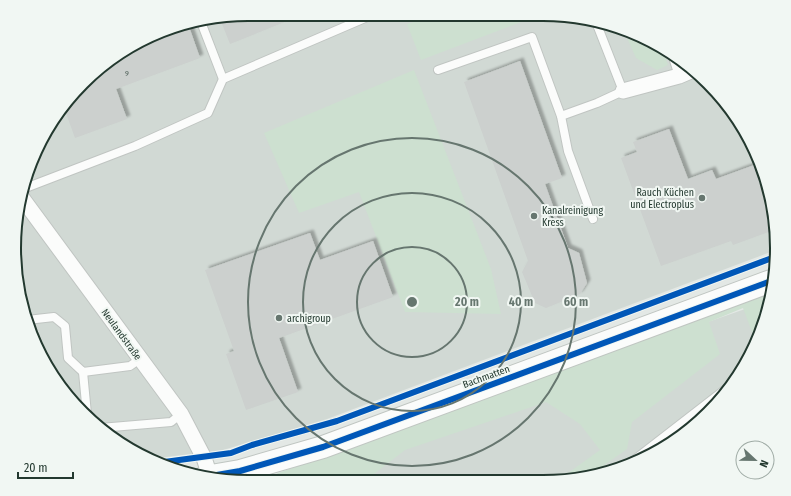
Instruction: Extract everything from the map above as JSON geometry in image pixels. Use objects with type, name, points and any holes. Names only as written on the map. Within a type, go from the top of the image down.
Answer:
[{"type":"street","points":[[623,91],[686,73]]},
{"type":"street","name":"Neulandstraße","points":[[25,203],[181,414],[204,458],[207,471]]},
{"type":"street","name":"Bachmatten","points":[[244,475],[767,282]]},
{"type":"lane","points":[[30,186],[135,146],[208,113],[223,79],[358,21]]},
{"type":"lane","points":[[202,25],[223,79]]},
{"type":"lane","points":[[561,116],[597,103],[623,91],[598,28]]},
{"type":"lane","points":[[438,70],[532,37],[561,116],[568,151],[593,219]]},
{"type":"lane","points":[[33,319],[54,317],[65,326],[68,358],[83,372],[86,408]]},
{"type":"lane","points":[[83,372],[130,366],[140,359]]},
{"type":"lane","points":[[662,441],[677,431],[708,405]]},
{"type":"lane","points":[[109,427],[171,422],[181,414]]},
{"type":"shaded area","points":[[233,21],[558,21],[587,25],[616,33],[657,51],[693,77],[704,87],[732,122],[747,148],[758,175],[766,204],[770,233],[770,252],[327,419],[223,450],[160,458],[134,445],[98,419],[77,398],[51,362],[38,335],[25,292],[21,263],[21,233],[25,204],[38,161],[51,134],[77,98],[98,77],[134,51],[175,33],[204,25]]},
{"type":"shaded area","points":[[748,308],[759,316],[753,335],[740,362],[714,398],[704,409],[669,437],[656,445],[616,463],[587,471],[558,475],[332,475],[401,429]]},
{"type":"green space","points":[[417,21],[524,21],[421,60],[407,24]]},
{"type":"green space","points":[[626,37],[665,56],[668,65],[657,70],[636,58]]},
{"type":"green space","points":[[414,70],[491,269],[501,314],[405,312],[359,192],[299,213],[264,133]]},
{"type":"green space","points":[[766,293],[754,331],[752,332],[743,308],[709,322],[720,354],[632,422],[627,449],[601,467],[567,474],[600,450],[580,424],[546,402],[405,450],[373,475],[275,475],[359,445]]},
{"type":"building","points":[[233,21],[287,21],[230,44],[221,23]]},
{"type":"building","points":[[190,29],[200,58],[116,89],[127,119],[75,138],[66,113],[87,87],[98,77],[134,51],[161,38]]},
{"type":"building","name":"Kanalreinigung Kress","points":[[520,61],[562,178],[545,184],[568,248],[579,253],[587,283],[580,294],[546,308],[535,303],[522,272],[528,261],[464,82]]},
{"type":"building","name":"Rauch Küchen und Electroplus","points":[[669,129],[688,179],[712,170],[716,179],[754,165],[766,204],[770,232],[733,245],[731,241],[661,266],[621,158],[637,152],[633,142]]},
{"type":"building","name":"archigroup","points":[[310,233],[320,260],[373,241],[393,297],[279,338],[298,392],[246,410],[226,354],[234,351],[205,270]]},
{"type":"cycle path","points":[[170,461],[231,453],[252,445],[337,421],[770,259]]},
{"type":"cycle path","points":[[224,474],[240,471],[323,447],[767,282]]},
{"type":"place","name":"Rauch Küchen und Electroplus","points":[[702,198]]},
{"type":"place","name":"Kanalreinigung Kress","points":[[534,216]]},
{"type":"place","name":"archigroup","points":[[279,318]]}]
